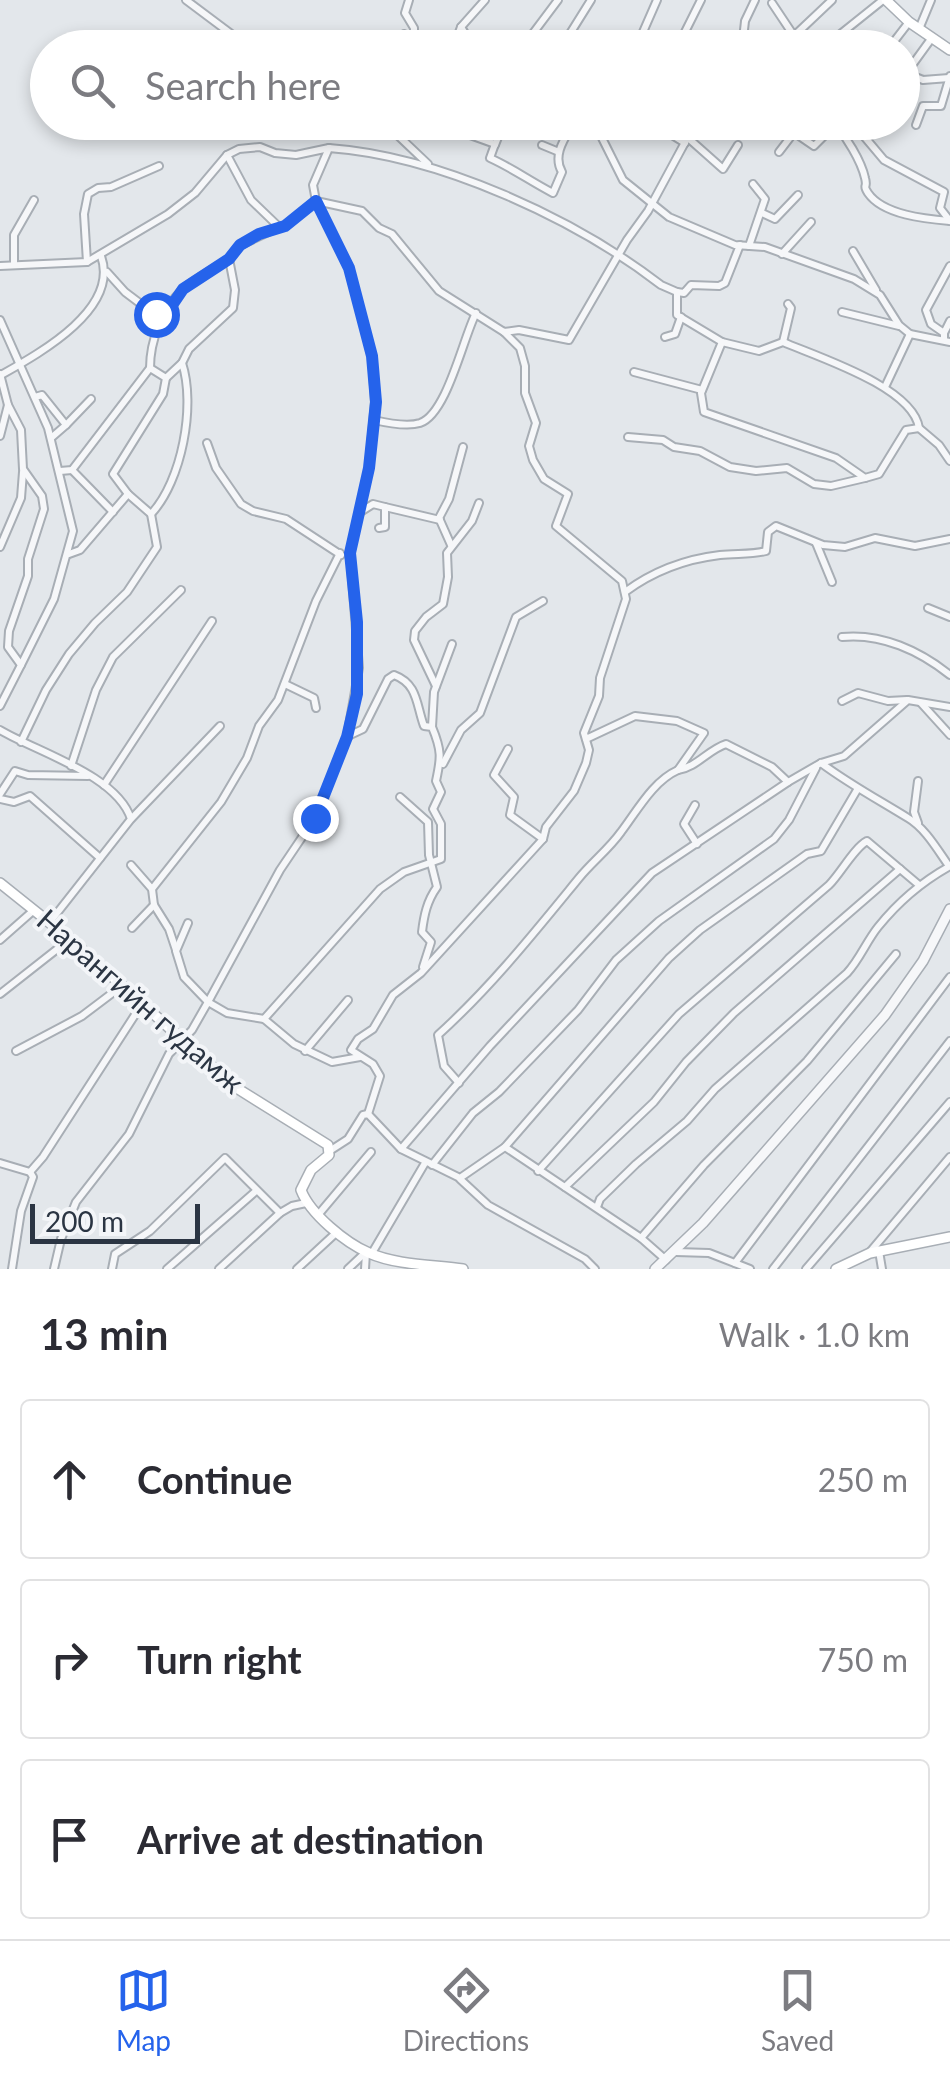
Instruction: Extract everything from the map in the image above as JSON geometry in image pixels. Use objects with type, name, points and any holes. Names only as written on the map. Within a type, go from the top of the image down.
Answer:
[{"type":"main road","points":[[884,0],[896,4],[918,30]]},
{"type":"main road","points":[[920,31],[950,50]]},
{"type":"main road","name":"Нарангийн гудамж","points":[[1,886],[70,939],[234,1087],[322,1139],[331,1150]]},
{"type":"main road","points":[[331,1150],[304,1181],[302,1190],[306,1203],[318,1216],[369,1253],[462,1269]]},
{"type":"main road","points":[[836,1269],[874,1252],[950,1238]]},
{"type":"street","points":[[186,0],[226,30]]},
{"type":"street","points":[[409,0],[405,12],[414,30]]},
{"type":"street","points":[[460,30],[485,0]]},
{"type":"street","points":[[536,30],[558,0]]},
{"type":"street","points":[[572,30],[591,0]]},
{"type":"street","points":[[644,30],[657,0]]},
{"type":"street","points":[[686,30],[701,0]]},
{"type":"street","points":[[744,30],[755,0]]},
{"type":"street","points":[[800,30],[832,0]]},
{"type":"street","points":[[845,30],[884,0]]},
{"type":"street","points":[[918,30],[931,0]]},
{"type":"street","points":[[772,3],[790,30]]},
{"type":"street","points":[[902,30],[908,22]]},
{"type":"street","points":[[920,55],[931,39]]},
{"type":"street","points":[[920,79],[949,77],[940,106],[923,106],[920,114]]},
{"type":"street","points":[[405,140],[429,165]]},
{"type":"street","points":[[484,140],[495,144],[489,161]]},
{"type":"street","points":[[489,161],[497,140]]},
{"type":"street","points":[[489,161],[523,172],[528,180],[553,193],[562,172],[558,166],[559,152],[565,140]]},
{"type":"street","points":[[603,140],[624,180],[669,217],[744,246],[765,247],[854,279],[880,296]]},
{"type":"street","points":[[504,332],[519,330],[570,340],[686,140],[722,169],[738,145]]},
{"type":"street","points":[[779,152],[788,140]]},
{"type":"street","points":[[847,140],[866,178],[867,192],[880,203],[910,215],[950,221],[940,208],[950,184]]},
{"type":"street","points":[[867,140],[884,160],[944,192]]},
{"type":"street","points":[[542,145],[559,152]]},
{"type":"street","points":[[0,266],[88,262],[101,256],[195,193],[227,155],[239,150],[260,147],[275,153],[296,154],[329,148],[429,165],[575,228],[619,258],[684,293],[691,285],[725,283],[762,213],[765,199],[753,184]]},
{"type":"street","points":[[54,1269],[76,1202],[128,1134],[170,1054],[192,1030],[280,870],[315,818],[347,737],[359,668],[349,562],[361,512],[374,420],[372,356],[349,268],[316,201],[313,185],[329,148]]},
{"type":"street","points":[[227,155],[251,200],[278,227]]},
{"type":"street","points":[[88,262],[84,214],[88,194],[159,166]]},
{"type":"street","points":[[762,213],[775,219],[798,195]]},
{"type":"street","points":[[14,264],[14,235],[34,200]]},
{"type":"street","points":[[60,471],[72,470],[150,368],[150,348],[162,320],[183,289],[229,259],[240,245],[285,226],[316,201]]},
{"type":"street","points":[[316,201],[362,211],[379,228],[392,234],[439,291],[504,332],[520,348],[525,393],[536,423],[529,446],[533,460],[544,479],[568,494],[556,526],[622,581],[626,599],[616,620],[617,632],[584,733],[589,750],[574,791],[546,827],[543,838],[421,973],[393,995],[373,1030],[358,1039],[350,1050],[373,1064],[380,1076],[368,1114]]},
{"type":"street","points":[[782,254],[811,222]]},
{"type":"street","points":[[853,251],[900,326],[910,334],[946,338]]},
{"type":"street","points":[[101,256],[106,272],[125,292],[162,320]]},
{"type":"street","points":[[21,742],[69,654],[128,592],[156,547],[151,514],[113,474],[162,394],[166,378],[189,349],[233,308],[236,290],[229,259]]},
{"type":"street","points":[[946,338],[931,324],[926,310],[950,266]]},
{"type":"street","points":[[0,546],[21,498],[23,469],[21,430],[8,405],[0,375],[58,340],[82,317],[102,292],[106,272]]},
{"type":"street","points":[[677,292],[677,315],[722,342],[759,351],[783,342],[886,387],[911,408],[918,428],[940,445],[950,461]]},
{"type":"street","points":[[783,342],[791,308],[788,304]]},
{"type":"street","points":[[842,312],[900,326]]},
{"type":"street","points":[[374,420],[412,424],[424,422],[434,412],[476,313]]},
{"type":"street","points":[[665,337],[675,334],[681,317]]},
{"type":"street","points":[[0,320],[51,438],[72,531],[54,599],[0,706]]},
{"type":"street","points":[[946,338],[950,321]]},
{"type":"street","points":[[886,387],[910,334]]},
{"type":"street","points":[[722,342],[702,390],[704,412],[836,458],[865,478]]},
{"type":"street","points":[[151,514],[170,486],[184,439],[189,398],[182,362]]},
{"type":"street","points":[[150,368],[166,378]]},
{"type":"street","points":[[634,372],[702,390]]},
{"type":"street","points":[[35,398],[42,395],[66,425]]},
{"type":"street","points":[[51,438],[91,400]]},
{"type":"street","points":[[0,436],[8,405]]},
{"type":"street","points":[[628,437],[663,440],[674,447],[700,450],[730,467],[756,471],[787,468],[814,484],[832,486],[879,474],[906,430],[918,428]]},
{"type":"street","points":[[207,443],[216,468],[241,504],[286,519],[349,562]]},
{"type":"street","points":[[452,545],[440,520],[463,447]]},
{"type":"street","points":[[21,665],[8,647],[8,631],[28,576],[28,559],[44,509],[42,496],[23,469]]},
{"type":"street","points":[[72,470],[113,512]]},
{"type":"street","points":[[68,554],[80,550],[128,494]]},
{"type":"street","points":[[436,686],[414,640],[415,631],[442,604],[448,577],[447,553],[472,521],[479,503]]},
{"type":"street","points":[[361,512],[373,504],[440,520]]},
{"type":"street","points":[[379,528],[385,527],[385,507]]},
{"type":"street","points":[[625,592],[645,577],[678,565],[720,555],[762,553],[766,551],[768,532],[776,526],[816,542],[844,547],[875,538],[915,546],[950,539]]},
{"type":"street","points":[[816,542],[832,582]]},
{"type":"street","points":[[152,889],[221,802],[248,758],[259,726],[278,700],[316,601],[340,554]]},
{"type":"street","points":[[71,766],[96,690],[112,657],[180,590]]},
{"type":"street","points":[[264,1019],[380,890],[404,872],[441,860],[441,824],[433,810],[441,792],[436,781],[442,765],[462,730],[480,713],[516,618],[544,601]]},
{"type":"street","points":[[928,608],[950,617]]},
{"type":"street","points":[[104,785],[212,620]]},
{"type":"street","points":[[842,638],[856,636],[890,642],[924,655],[950,675]]},
{"type":"street","points":[[442,765],[440,744],[432,727],[436,686],[452,644]]},
{"type":"street","points":[[347,737],[363,729],[394,674],[407,680],[416,692],[424,726],[432,727]]},
{"type":"street","points":[[285,684],[314,698],[316,708]]},
{"type":"street","points":[[842,701],[858,692],[888,701],[908,700],[950,708]]},
{"type":"street","points":[[400,1149],[652,873],[788,782],[844,756],[908,700]]},
{"type":"street","points":[[920,702],[950,736]]},
{"type":"street","points":[[459,1083],[444,1066],[438,1035],[474,1002],[546,921],[654,788],[678,770],[704,733],[693,726],[635,716],[586,738]]},
{"type":"street","points":[[49,923],[131,818],[220,726]]},
{"type":"street","points":[[0,730],[104,785],[124,804],[131,818]]},
{"type":"street","points":[[678,770],[692,767],[726,744],[772,767],[788,782]]},
{"type":"street","points":[[508,749],[494,775],[514,798],[510,815],[543,838]]},
{"type":"street","points":[[819,765],[896,814],[907,817],[928,836]]},
{"type":"street","points":[[348,1269],[369,1253],[429,1164],[473,1114],[578,1010],[616,960],[659,921],[774,839],[819,765]]},
{"type":"street","points":[[88,776],[16,772],[0,796],[14,802],[30,796],[100,858]]},
{"type":"street","points":[[597,1208],[600,1200],[687,1121],[715,1089],[847,973],[878,928],[919,885],[949,866],[914,816],[918,781]]},
{"type":"street","points":[[460,1178],[505,1146],[669,958],[700,930],[807,854],[821,851],[857,790]]},
{"type":"street","points":[[400,796],[428,822],[437,887],[428,900],[422,926],[431,942],[421,973]]},
{"type":"street","points":[[695,806],[684,824],[697,844]]},
{"type":"street","points":[[538,1171],[679,1014],[829,885],[860,845],[867,841],[919,885]]},
{"type":"street","points":[[943,858],[950,849]]},
{"type":"street","points":[[131,865],[152,889],[154,905],[169,930],[184,977],[208,1002],[227,1013],[264,1019],[305,1051],[332,1062],[361,1057]]},
{"type":"street","points":[[566,1187],[654,1102],[734,1013],[900,869]]},
{"type":"street","points":[[132,928],[154,905]]},
{"type":"street","points":[[0,940],[34,910]]},
{"type":"street","points":[[655,1269],[676,1252],[782,1136],[885,1015],[950,910]]},
{"type":"street","points":[[176,951],[188,923]]},
{"type":"street","points":[[0,994],[70,939]]},
{"type":"street","points":[[641,1238],[692,1178],[807,1061],[896,954]]},
{"type":"street","points":[[735,1263],[950,976]]},
{"type":"street","points":[[16,1052],[82,1016],[122,986]]},
{"type":"street","points":[[305,1051],[348,1000]]},
{"type":"street","points":[[30,1172],[143,1004]]},
{"type":"street","points":[[773,1269],[950,1040]]},
{"type":"street","points":[[806,1269],[950,1102]]},
{"type":"street","points":[[331,1150],[348,1138],[363,1115],[368,1114]]},
{"type":"street","points":[[368,1114],[400,1149],[460,1178],[488,1206],[585,1259],[595,1269]]},
{"type":"street","points":[[505,1146],[641,1238],[666,1260]]},
{"type":"street","points":[[318,1216],[371,1152]]},
{"type":"street","points":[[112,1269],[116,1254],[150,1231],[225,1158],[280,1214]]},
{"type":"street","points":[[882,1269],[874,1252],[950,1158]]},
{"type":"street","points":[[0,1163],[30,1172],[33,1177],[21,1211],[12,1269]]},
{"type":"street","points":[[167,1269],[256,1191]]},
{"type":"street","points":[[219,1269],[280,1214],[306,1203]]},
{"type":"street","points":[[298,1269],[338,1231]]},
{"type":"street","points":[[676,1252],[709,1253],[750,1269]]},
{"type":"street","points":[[365,1269],[369,1253]]},
{"type":"route","points":[[156,314],[162,320],[183,289],[229,259],[240,245],[285,226],[316,201],[349,268],[372,356],[376,402],[369,468],[349,562],[357,622],[357,694],[347,737],[315,818]]}]
